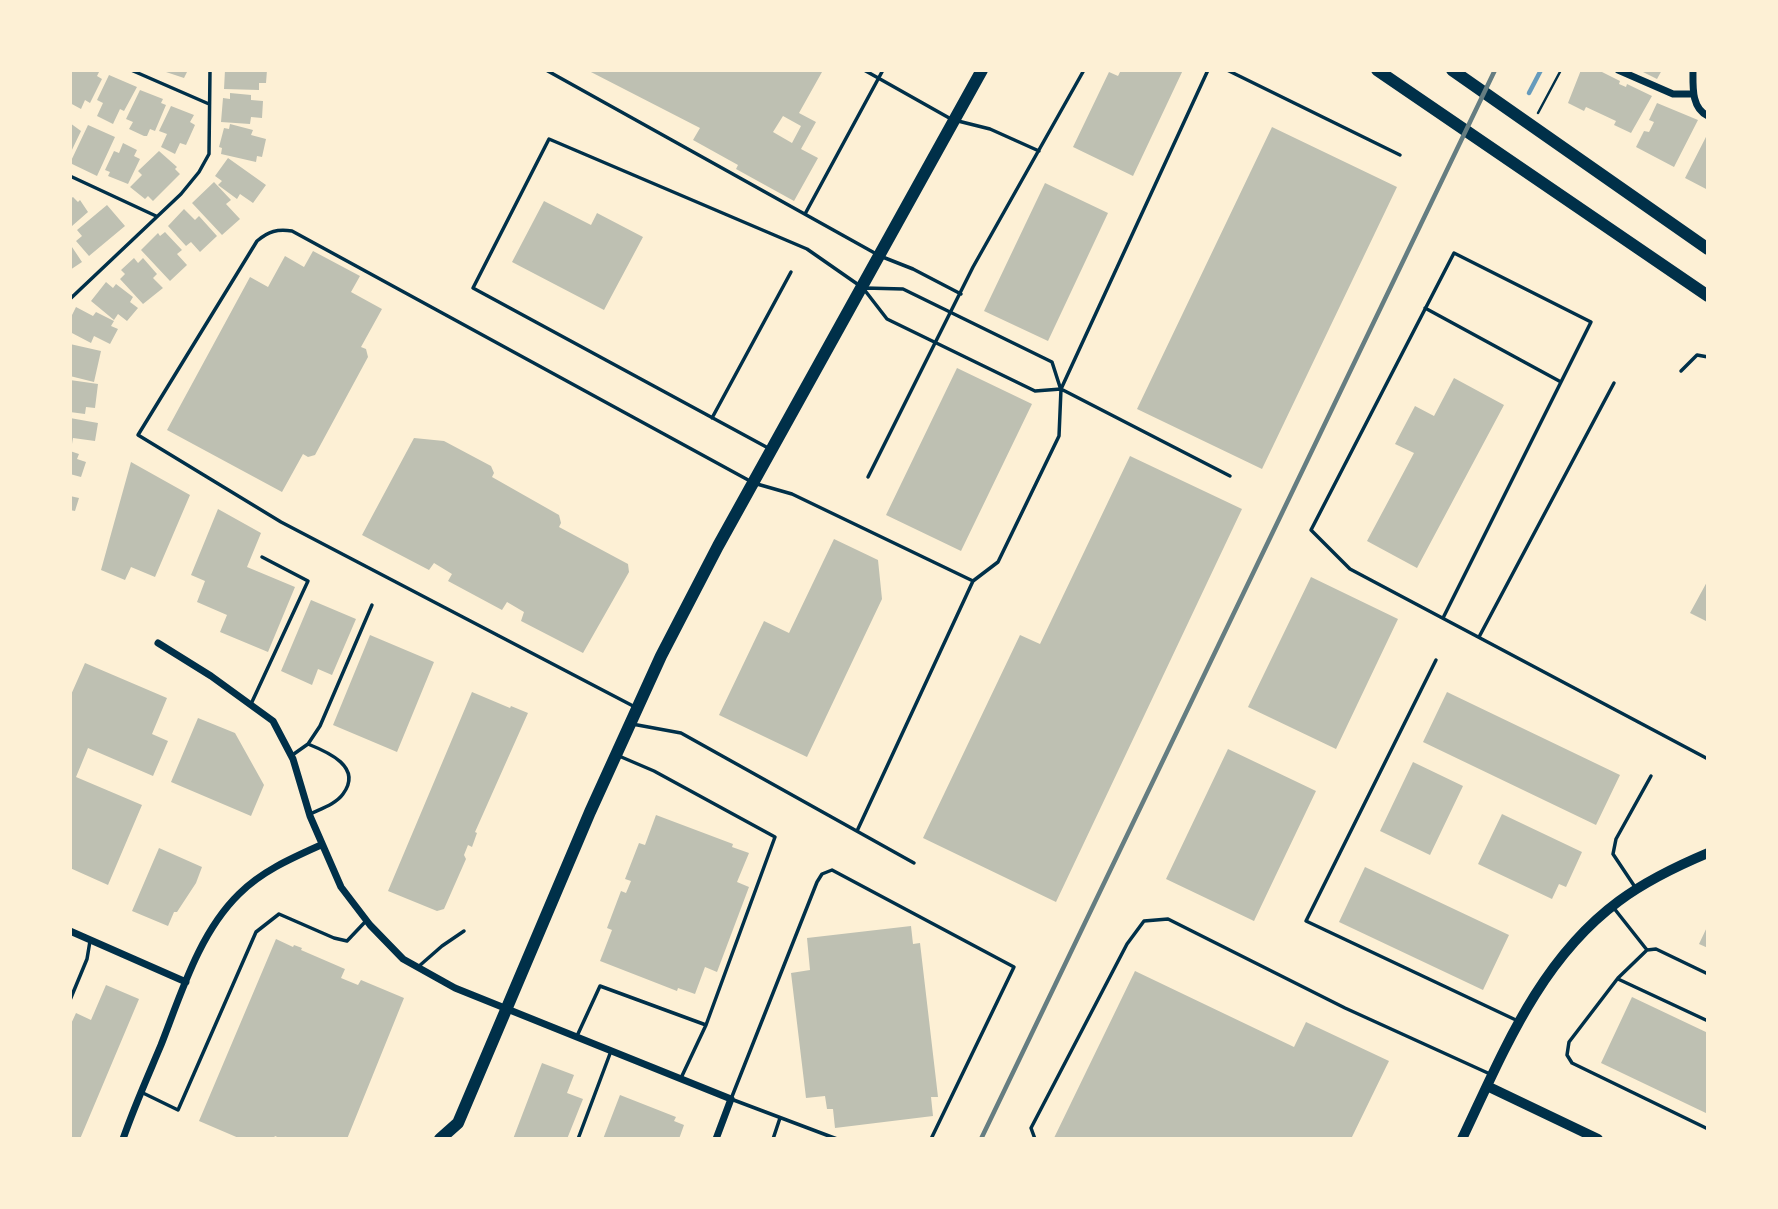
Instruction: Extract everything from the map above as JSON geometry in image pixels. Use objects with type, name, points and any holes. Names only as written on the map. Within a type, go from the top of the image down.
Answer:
[{"type":"main road","points":[[440,1139],[458,1123],[505,1008],[667,644],[982,70]]},
{"type":"main road","points":[[1377,70],[1708,296]]},
{"type":"main road","points":[[1452,70],[1708,248]]},
{"type":"main road","points":[[458,1123],[460,1139]]},
{"type":"street","points":[[1618,70],[1673,94],[1692,94]]},
{"type":"street","points":[[1693,70],[1692,94],[1702,113],[1708,116]]},
{"type":"street","points":[[158,643],[273,721],[292,755],[309,815],[341,887],[402,958],[455,988],[731,1099],[716,1139]]},
{"type":"street","points":[[123,1139],[186,982],[209,934],[239,894],[257,878],[321,845]]},
{"type":"street","points":[[1462,1139],[1518,1022],[1552,968],[1581,935],[1613,906],[1671,869],[1708,853]]},
{"type":"street","points":[[70,931],[186,982]]},
{"type":"street","points":[[1487,1086],[1598,1139]]},
{"type":"lane","points":[[131,70],[209,104]]},
{"type":"lane","points":[[70,299],[181,194],[199,172],[209,154],[210,70]]},
{"type":"lane","points":[[546,70],[880,256],[914,269],[961,294]]},
{"type":"lane","points":[[864,70],[954,120],[990,129],[1039,151]]},
{"type":"lane","points":[[805,214],[883,70]]},
{"type":"lane","points":[[868,477],[973,267],[1084,70]]},
{"type":"lane","points":[[1061,389],[1208,70]]},
{"type":"lane","points":[[1227,70],[1400,155]]},
{"type":"lane","points":[[772,450],[473,288],[549,139],[807,249],[863,288],[887,319],[1035,391],[1061,389],[1230,476]]},
{"type":"lane","points":[[70,176],[156,216]]},
{"type":"lane","points":[[637,708],[292,527],[138,435],[257,241],[277,230],[292,232],[754,483],[792,494],[973,581]]},
{"type":"lane","points":[[1443,618],[1591,322],[1454,253],[1311,530],[1350,569],[1708,759]]},
{"type":"lane","points":[[712,418],[791,272]]},
{"type":"lane","points":[[857,831],[973,581],[998,562],[1059,436],[1061,389],[1052,362],[903,289],[863,288]]},
{"type":"lane","points":[[1425,308],[1561,382]]},
{"type":"lane","points":[[1681,371],[1697,355],[1708,357]]},
{"type":"lane","points":[[1479,637],[1614,383]]},
{"type":"lane","points":[[251,705],[308,581],[261,557]]},
{"type":"lane","points":[[292,755],[308,744],[320,726],[372,605]]},
{"type":"lane","points":[[1436,660],[1306,921],[1518,1022]]},
{"type":"lane","points":[[630,724],[681,733],[914,863]]},
{"type":"lane","points":[[308,744],[329,752],[346,766],[349,779],[344,793],[334,802],[309,815]]},
{"type":"lane","points":[[616,754],[654,771],[775,837],[706,1025],[681,1078]]},
{"type":"lane","points":[[1637,890],[1613,853],[1616,839],[1651,776]]},
{"type":"lane","points":[[837,1139],[731,1099],[817,882],[822,874],[832,870],[1014,967],[931,1139]]},
{"type":"lane","points":[[1613,906],[1647,950]]},
{"type":"lane","points":[[141,1092],[178,1110],[256,932],[265,923],[279,914],[347,941],[367,920]]},
{"type":"lane","points":[[1035,1139],[1031,1128],[1127,944],[1144,921],[1168,919],[1345,1008],[1492,1075]]},
{"type":"lane","points":[[418,967],[442,946],[464,932]]},
{"type":"lane","points":[[70,1000],[87,959],[90,939]]},
{"type":"lane","points":[[1708,974],[1656,949],[1647,950],[1618,978],[1569,1042],[1567,1055],[1572,1063],[1708,1129]]},
{"type":"lane","points":[[1618,978],[1708,1021]]},
{"type":"lane","points":[[577,1036],[600,986],[706,1025]]},
{"type":"lane","points":[[578,1139],[611,1049]]},
{"type":"lane","points":[[773,1139],[780,1118]]},
{"type":"path","points":[[1531,125],[1561,70]]},
{"type":"building","points":[[72,70],[100,70],[97,76],[102,79],[90,103],[85,100],[81,109],[70,103]]},
{"type":"building","points":[[160,70],[188,70],[184,78]]},
{"type":"building","points":[[225,70],[267,70],[266,83],[259,83],[259,90],[224,89]]},
{"type":"building","points":[[587,70],[822,72],[799,113],[816,122],[801,149],[818,158],[794,201],[736,169],[738,165],[693,140],[700,128]],"holes":[[[783,116],[801,126],[792,143],[773,132]]]},
{"type":"building","points":[[1121,70],[1183,70],[1133,176],[1073,147],[1109,72],[1118,76]]},
{"type":"building","points":[[1581,70],[1598,70],[1620,81],[1619,84],[1626,87],[1627,84],[1652,96],[1631,133],[1614,125],[1616,121],[1586,107],[1584,111],[1568,103]]},
{"type":"building","points":[[1639,70],[1662,70],[1657,79]]},
{"type":"building","points":[[109,75],[137,87],[124,111],[120,109],[113,124],[97,116],[103,103],[97,100]]},
{"type":"building","points":[[140,90],[163,99],[161,103],[166,105],[155,131],[150,129],[147,136],[129,129],[133,122],[126,119]]},
{"type":"building","points":[[230,93],[251,95],[251,100],[263,101],[262,118],[251,117],[250,124],[221,122],[223,98],[230,99]]},
{"type":"building","points":[[1657,103],[1698,120],[1674,167],[1636,147],[1644,131],[1649,132],[1654,122],[1649,120]]},
{"type":"building","points":[[171,106],[194,115],[190,122],[195,125],[186,145],[180,143],[175,154],[161,147],[167,134],[159,131]]},
{"type":"building","points":[[70,123],[81,131],[70,154]]},
{"type":"building","points":[[230,124],[253,130],[251,135],[266,139],[262,157],[257,156],[256,162],[221,154],[222,148],[219,147],[224,128],[229,129]]},
{"type":"building","points":[[88,125],[115,137],[97,176],[70,163]]},
{"type":"building","points":[[1272,127],[1397,187],[1262,469],[1137,409]]},
{"type":"building","points":[[1708,133],[1708,190],[1685,178]]},
{"type":"building","points":[[123,143],[137,150],[134,156],[140,159],[128,184],[108,176],[110,172],[105,170],[114,151],[119,153]]},
{"type":"building","points":[[159,151],[177,167],[175,169],[180,174],[153,201],[148,196],[145,199],[130,187],[142,175],[138,171]]},
{"type":"building","points":[[228,158],[266,185],[253,203],[240,194],[237,199],[218,185],[222,181],[215,176]]},
{"type":"building","points":[[214,182],[231,200],[226,204],[240,219],[222,235],[192,203]]},
{"type":"building","points":[[1045,183],[1108,213],[1048,341],[984,311]]},
{"type":"building","points":[[73,197],[78,202],[80,200],[88,212],[72,226],[70,199]]},
{"type":"building","points":[[544,201],[591,225],[597,213],[643,237],[604,310],[512,262]]},
{"type":"building","points":[[107,205],[125,226],[89,256],[76,241],[82,236],[77,230]]},
{"type":"building","points":[[184,209],[195,220],[199,216],[217,236],[200,252],[191,242],[186,246],[168,226]]},
{"type":"building","points":[[165,232],[182,250],[177,254],[187,265],[170,281],[141,250],[158,233],[160,236]]},
{"type":"building","points":[[70,244],[82,262],[70,270]]},
{"type":"building","points":[[313,251],[360,276],[351,292],[382,309],[361,347],[366,349],[368,357],[315,455],[308,457],[303,454],[282,492],[167,430],[250,277],[268,287],[285,256],[304,267]]},
{"type":"building","points":[[134,258],[138,263],[143,258],[157,274],[153,278],[163,288],[143,304],[120,279],[125,274],[121,270]]},
{"type":"building","points":[[106,282],[113,288],[116,284],[133,297],[130,302],[138,308],[127,321],[118,314],[114,320],[91,301]]},
{"type":"building","points":[[76,307],[93,316],[96,312],[114,321],[111,326],[118,329],[110,344],[94,336],[91,343],[70,332],[70,319]]},
{"type":"building","points":[[70,344],[101,351],[94,382],[70,376]]},
{"type":"building","points":[[957,368],[1032,404],[961,551],[886,515]]},
{"type":"building","points":[[1454,378],[1504,405],[1417,568],[1367,541],[1414,453],[1395,444],[1415,406],[1434,416]]},
{"type":"building","points":[[70,380],[98,384],[95,408],[86,407],[85,414],[70,412]]},
{"type":"building","points":[[70,418],[98,423],[95,441],[73,438],[72,444],[70,443]]},
{"type":"building","points":[[414,438],[444,441],[491,466],[494,473],[492,477],[559,515],[559,527],[628,564],[629,572],[583,653],[521,621],[524,612],[507,602],[502,610],[448,581],[452,574],[434,563],[429,570],[362,535]]},
{"type":"building","points":[[70,451],[79,454],[77,459],[86,462],[81,477],[70,474]]},
{"type":"building","points":[[1130,456],[1242,509],[1056,902],[923,838],[1020,635],[1040,644]]},
{"type":"building","points":[[131,462],[190,495],[155,577],[131,567],[125,580],[101,570]]},
{"type":"building","points":[[70,496],[79,498],[75,511],[70,510]]},
{"type":"building","points":[[218,509],[261,533],[247,567],[295,587],[268,652],[220,632],[227,615],[197,602],[205,581],[191,575]]},
{"type":"building","points":[[834,539],[878,560],[882,599],[807,757],[719,715],[764,621],[789,633]]},
{"type":"building","points":[[1311,577],[1398,619],[1336,749],[1248,707]]},
{"type":"building","points":[[1708,580],[1708,622],[1690,613]]},
{"type":"building","points":[[311,600],[356,619],[332,675],[318,669],[312,685],[281,671]]},
{"type":"building","points":[[370,635],[434,662],[397,752],[333,725]]},
{"type":"building","points":[[85,663],[167,698],[152,734],[168,741],[153,776],[88,748],[76,777],[142,805],[108,885],[70,868],[70,697]]},
{"type":"building","points":[[472,692],[528,713],[475,832],[477,833],[472,847],[468,845],[464,855],[466,859],[444,909],[437,911],[388,891]]},
{"type":"building","points":[[1447,692],[1620,775],[1596,825],[1423,742]]},
{"type":"building","points":[[198,718],[235,733],[264,785],[251,816],[171,782]]},
{"type":"building","points":[[1228,749],[1316,791],[1254,921],[1166,879]]},
{"type":"building","points":[[1413,762],[1463,786],[1430,855],[1380,831]]},
{"type":"building","points":[[1502,814],[1582,852],[1566,887],[1559,884],[1552,899],[1478,864]]},
{"type":"building","points":[[656,815],[733,844],[732,847],[749,853],[737,882],[749,887],[717,972],[705,967],[695,994],[678,988],[677,991],[600,961],[612,930],[607,928],[621,891],[626,893],[631,881],[625,879],[639,843],[645,845]]},
{"type":"building","points":[[159,848],[202,867],[196,883],[177,912],[174,912],[168,926],[132,911]]},
{"type":"building","points":[[1365,867],[1509,935],[1483,990],[1339,922]]},
{"type":"building","points":[[1708,925],[1708,948],[1699,944]]},
{"type":"building","points":[[911,926],[913,944],[920,943],[938,1097],[931,1097],[933,1116],[835,1128],[833,1109],[827,1109],[825,1096],[806,1098],[791,973],[810,970],[807,938]]},
{"type":"building","points":[[276,939],[302,948],[301,950],[345,969],[341,978],[358,985],[361,980],[404,998],[347,1139],[282,1139],[275,1136],[273,1139],[241,1139],[199,1121]]},
{"type":"building","points":[[1135,971],[1294,1047],[1306,1022],[1389,1061],[1351,1139],[1054,1138]]},
{"type":"building","points":[[106,985],[139,999],[80,1139],[70,1139],[70,1026],[76,1013],[91,1020]]},
{"type":"building","points":[[1632,997],[1708,1033],[1708,1114],[1601,1063]]},
{"type":"building","points":[[542,1063],[574,1075],[567,1093],[583,1099],[567,1139],[513,1139]]},
{"type":"building","points":[[620,1095],[676,1117],[674,1121],[684,1125],[679,1139],[603,1139]]},
{"type":"waterway","points":[[1529,93],[1541,70]]},
{"type":"railway","points":[[981,1139],[1495,70]]}]
